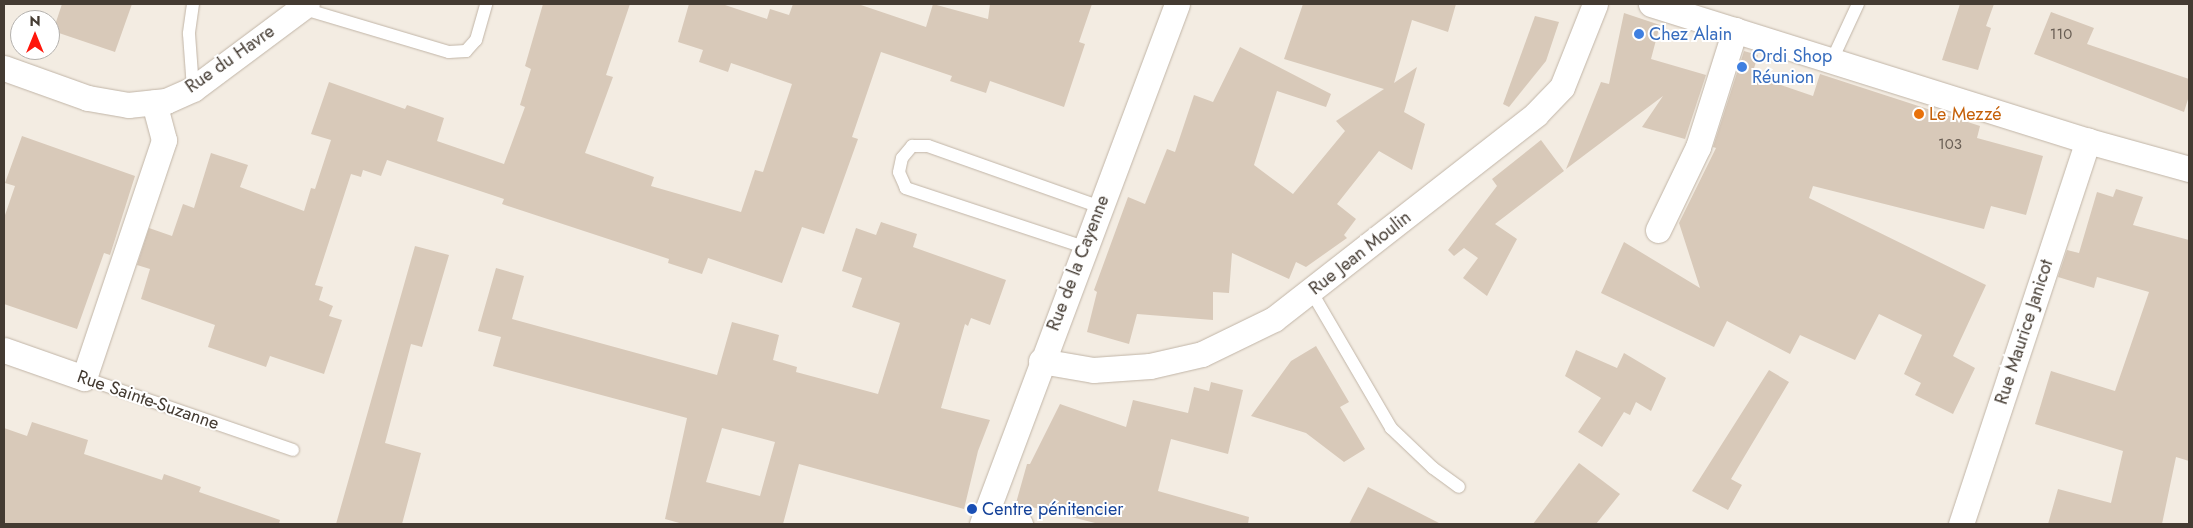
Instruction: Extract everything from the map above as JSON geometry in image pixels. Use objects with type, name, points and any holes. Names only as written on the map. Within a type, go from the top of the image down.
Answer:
[{"type":"street","name":"Rue de la Cayenne","points":[[983,520],[1041,361],[1177,4]]},
{"type":"street","name":"Rue Jean Moulin","points":[[1041,361],[1093,370],[1150,366],[1202,354],[1274,319],[1536,114],[1556,94],[1576,58],[1595,4]]},
{"type":"street","points":[[1651,4],[2088,141],[2189,168]]},
{"type":"street","name":"Rue du Havre","points":[[4,68],[88,98],[128,105],[166,101],[193,88],[304,6]]},
{"type":"street","points":[[1658,230],[1698,147],[1735,30]]},
{"type":"street","points":[[84,378],[164,140],[154,102]]},
{"type":"street","name":"Rue Maurice Janicot","points":[[1961,524],[2088,141]]},
{"type":"street","name":"Rue Sainte-Suzanne","points":[[4,350],[84,378]]},
{"type":"street","points":[[983,520],[1020,524]]},
{"type":"lane","points":[[193,4],[189,34],[193,88]]},
{"type":"lane","points":[[304,6],[449,52],[466,51],[476,40],[486,4]]},
{"type":"lane","points":[[1832,60],[1858,4]]},
{"type":"lane","points":[[1084,247],[906,188],[899,172],[902,158],[912,146],[928,146],[1100,207]]},
{"type":"lane","points":[[1311,291],[1391,428],[1433,468],[1459,487]]},
{"type":"lane","name":"Rue Sainte-Suzanne","points":[[84,378],[293,450]]},
{"type":"building","points":[[62,4],[132,4],[115,52],[60,33],[60,10]]},
{"type":"building","points":[[543,4],[630,4],[606,75],[613,77],[585,153],[654,177],[651,186],[741,212],[755,170],[763,172],[792,84],[731,63],[728,72],[699,62],[703,50],[678,42],[689,4],[722,4],[767,19],[770,9],[789,15],[793,4],[858,4],[926,27],[933,4],[988,19],[990,4],[1092,4],[1079,42],[1085,44],[1064,107],[990,81],[986,93],[950,81],[952,76],[881,52],[852,137],[858,139],[824,234],[802,227],[782,283],[708,258],[702,274],[668,263],[669,259],[502,204],[504,199],[387,160],[381,176],[363,170],[361,177],[351,174],[315,285],[323,287],[319,300],[333,306],[329,316],[342,320],[324,374],[270,356],[266,367],[208,347],[215,325],[141,299],[150,269],[137,265],[149,228],[172,236],[183,204],[194,208],[211,153],[248,165],[240,187],[304,211],[311,188],[315,189],[331,140],[311,134],[329,82],[405,109],[407,105],[444,118],[437,141],[504,164],[525,107],[520,105],[531,69],[525,66]]},
{"type":"building","points":[[1303,4],[1456,4],[1448,32],[1412,20],[1394,83],[1417,67],[1404,112],[1425,124],[1412,170],[1379,151],[1337,204],[1356,219],[1344,235],[1347,238],[1306,267],[1296,262],[1289,279],[1232,253],[1229,293],[1213,292],[1213,320],[1137,314],[1129,344],[1087,332],[1097,292],[1094,290],[1128,197],[1145,204],[1167,149],[1175,152],[1194,95],[1213,102],[1240,47],[1331,94],[1326,107],[1277,91],[1254,165],[1293,194],[1345,131],[1336,121],[1384,89],[1284,59]]},
{"type":"building","points":[[1960,4],[1994,4],[1986,26],[1991,28],[1978,70],[1942,60]]},
{"type":"building","points":[[2051,12],[2094,28],[2087,44],[2189,79],[2189,96],[2184,112],[2034,54]]},
{"type":"building","points":[[1624,13],[1660,25],[1651,59],[1706,75],[1685,139],[1642,127],[1663,96],[1566,169],[1601,82],[1609,84]]},
{"type":"building","points":[[1535,16],[1559,22],[1546,61],[1509,107],[1503,104]]},
{"type":"building","points":[[1744,51],[1758,55],[1752,75],[1813,96],[1820,74],[1980,126],[1977,138],[2043,156],[2026,215],[1991,206],[1984,229],[1813,186],[1809,198],[1986,285],[1953,356],[1975,368],[1953,414],[1915,395],[1921,383],[1904,374],[1922,335],[1879,314],[1855,360],[1800,335],[1790,354],[1727,321],[1714,347],[1601,293],[1624,242],[1700,288],[1679,223],[1716,148],[1713,147]]},
{"type":"building","points":[[22,136],[135,176],[110,255],[104,253],[77,329],[4,304],[4,218],[15,186],[5,183]]},
{"type":"building","points":[[1541,140],[1564,171],[1495,224],[1517,239],[1487,296],[1463,278],[1478,258],[1464,248],[1454,256],[1448,250],[1497,186],[1492,179]]},
{"type":"building","points":[[2116,189],[2143,197],[2133,225],[2189,240],[2189,461],[2176,457],[2162,524],[2048,524],[2058,489],[2111,503],[2123,451],[2035,424],[2051,371],[2115,391],[2149,292],[2097,277],[2094,288],[2058,277],[2067,250],[2079,253],[2097,192],[2113,197]]},
{"type":"building","points":[[881,222],[917,234],[913,247],[1006,280],[990,325],[971,318],[968,326],[965,324],[941,408],[990,420],[978,451],[964,509],[799,464],[783,524],[683,524],[665,519],[687,418],[493,366],[501,337],[478,331],[496,268],[524,276],[512,319],[717,375],[732,322],[779,335],[773,360],[797,367],[796,372],[878,394],[900,323],[852,307],[862,278],[842,271],[856,228],[876,235]],"holes":[[[722,428],[775,442],[760,496],[706,482]]]},
{"type":"building","points":[[415,246],[449,255],[422,347],[411,344],[385,443],[421,453],[402,524],[336,524]]},
{"type":"building","points":[[1316,346],[1349,402],[1340,407],[1365,449],[1344,462],[1306,433],[1251,416],[1291,361]]},
{"type":"building","points":[[1576,350],[1617,368],[1624,353],[1666,378],[1651,411],[1636,402],[1630,415],[1624,412],[1602,447],[1578,432],[1601,398],[1565,376]]},
{"type":"building","points":[[1769,370],[1789,382],[1731,479],[1742,485],[1728,510],[1692,491]]},
{"type":"building","points":[[1211,382],[1243,390],[1228,454],[1171,439],[1158,491],[1249,517],[1248,524],[1099,524],[1016,503],[1027,464],[1030,464],[1060,404],[1126,427],[1133,400],[1188,413],[1194,387],[1209,391]]},
{"type":"building","points":[[32,422],[88,440],[84,454],[162,480],[164,474],[201,487],[199,492],[280,520],[279,524],[4,524],[4,428],[27,436]]},
{"type":"building","points":[[1579,463],[1620,494],[1596,524],[1533,524]]},
{"type":"building","points":[[1368,487],[1390,498],[1441,524],[1349,524]]},
{"type":"place","name":"Chez Alain","points":[[1639,34]]},
{"type":"place","name":"Ordi Shop Réunion","points":[[1742,67]]},
{"type":"place","name":"Le Mezzé","points":[[1919,114]]},
{"type":"place","name":"Centre pénitencier","points":[[972,509]]}]
